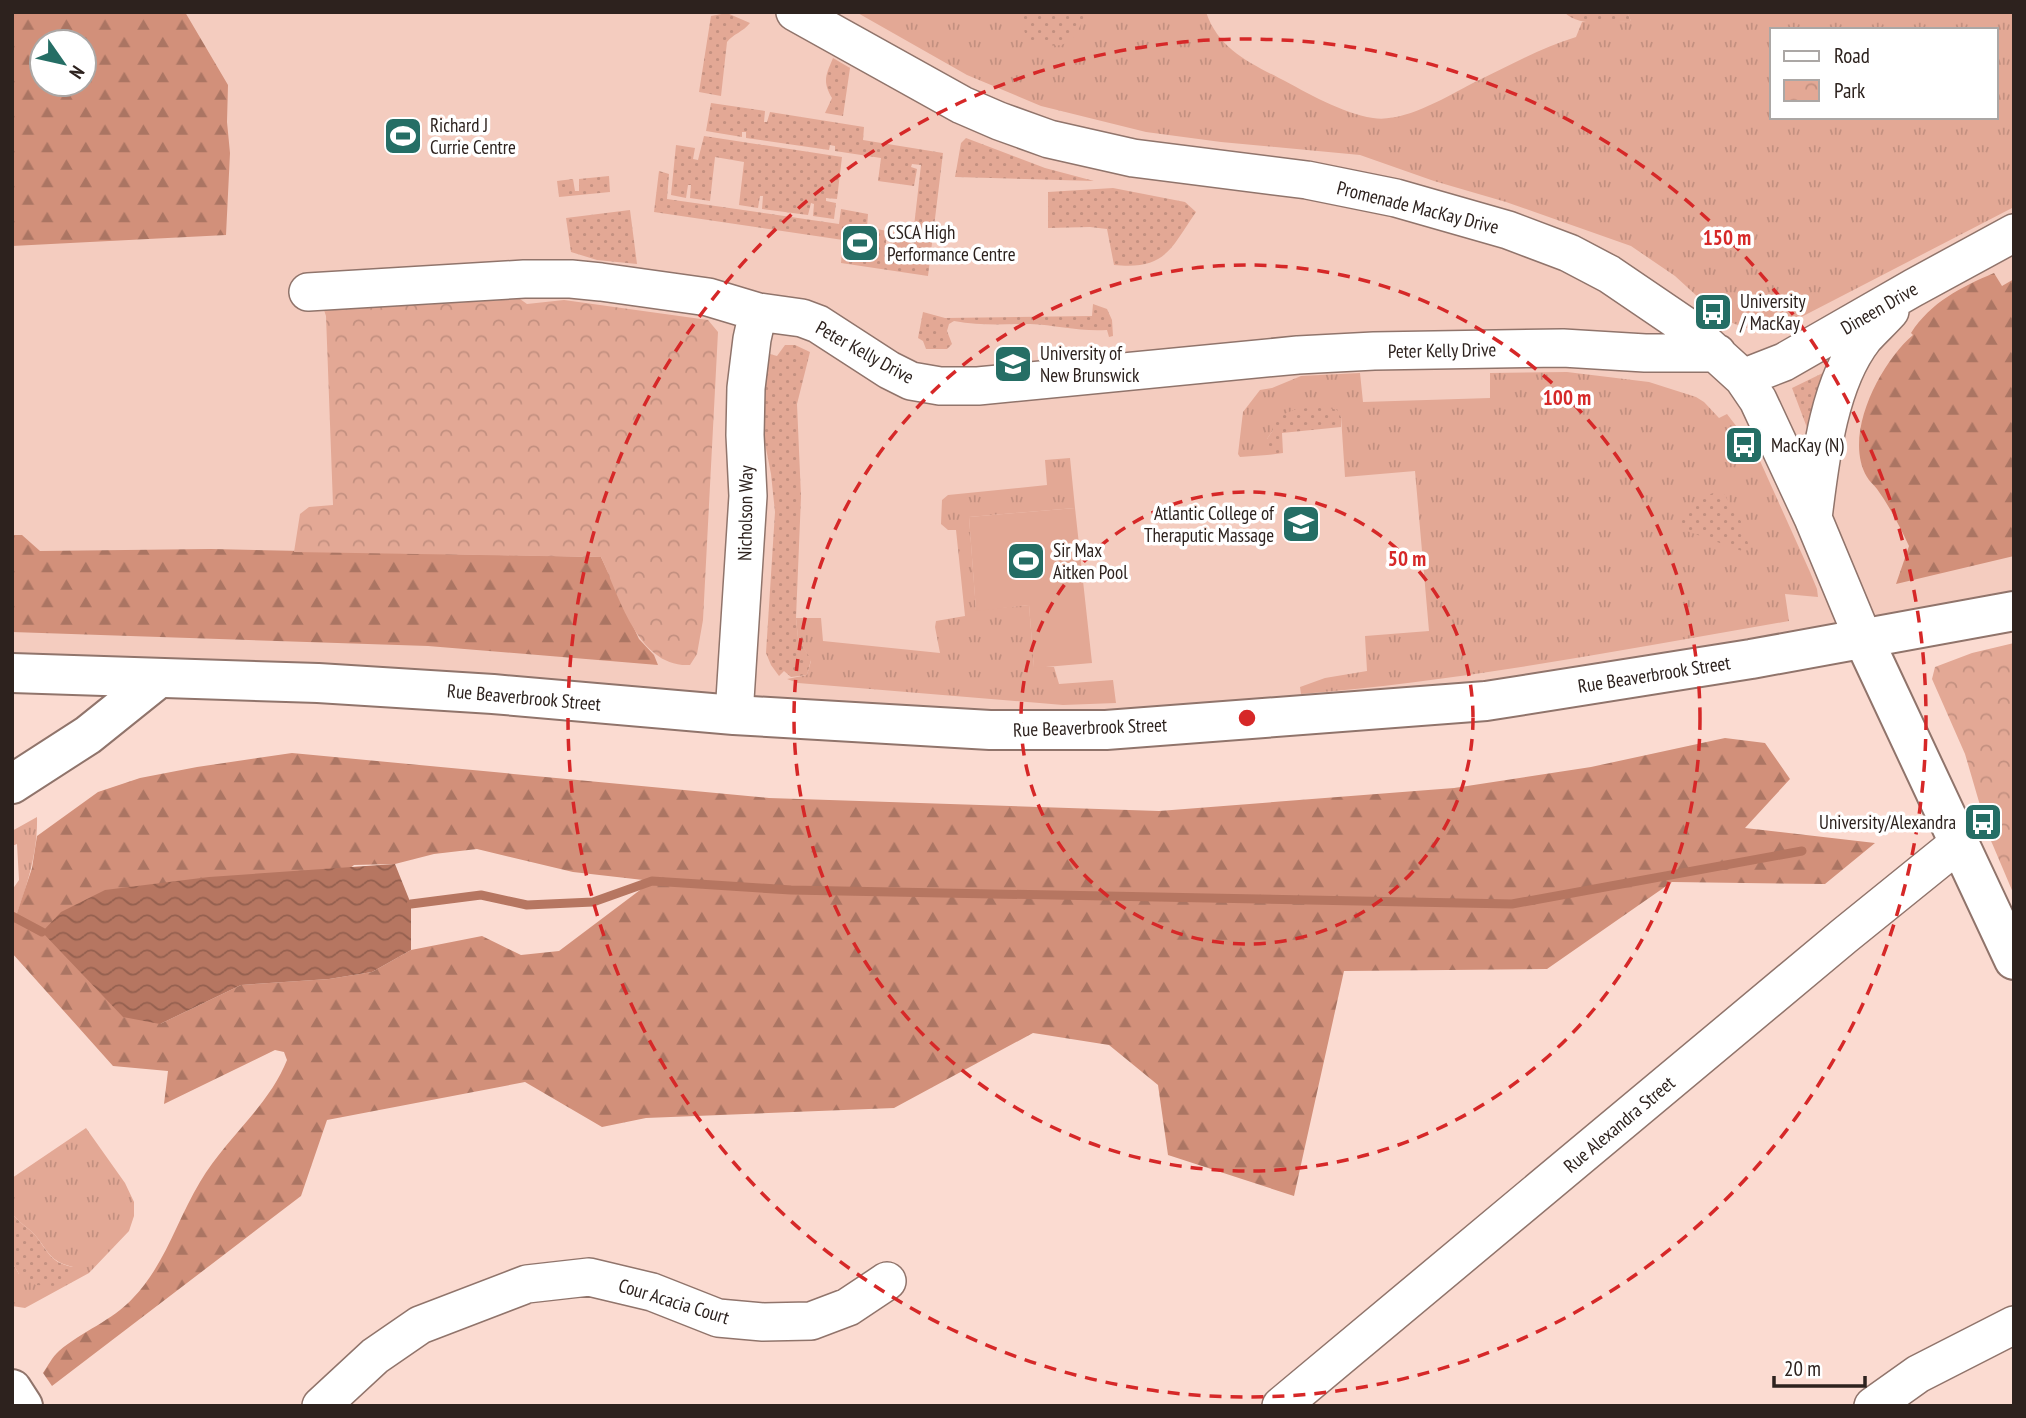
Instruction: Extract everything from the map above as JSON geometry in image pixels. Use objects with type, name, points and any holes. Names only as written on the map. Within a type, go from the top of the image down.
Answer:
[{"type":"street","name":"Promenade MacKay Drive","points":[[795,12],[962,105],[1049,139],[1133,158],[1307,180],[1369,192],[1476,220],[1543,242],[1593,265],[1638,292],[1687,327],[1730,366],[1758,400],[1813,518],[1863,638]]},
{"type":"street","name":"Dineen Drive","points":[[1730,366],[1784,362],[2014,233]]},
{"type":"street","name":"Peter Kelly Drive","points":[[308,292],[524,279],[571,279],[708,297],[758,312],[802,318],[818,324],[889,370],[911,381],[940,386],[991,385],[1298,355],[1374,351],[1563,348],[1667,354],[1730,366]]},
{"type":"street","points":[[1813,518],[1827,428],[1850,362],[1864,339],[1913,288]]},
{"type":"street","name":"Nicholson Way","points":[[734,715],[748,496],[746,388],[758,312]]},
{"type":"street","name":"Rue Beaverbrook Street","points":[[12,673],[304,682],[493,694],[734,715],[990,730],[1106,730],[1486,701],[1751,659],[2014,611]]},
{"type":"street","points":[[1863,638],[2014,960]]},
{"type":"street","points":[[12,785],[88,735],[159,678]]},
{"type":"street","name":"Rue Alexandra Street","points":[[1282,1406],[1833,945],[1959,843]]},
{"type":"street","name":"Cour Acacia Court","points":[[321,1406],[374,1356],[420,1325],[527,1284],[589,1277],[652,1292],[718,1318],[763,1322],[811,1321],[848,1307],[887,1281]]},
{"type":"street","points":[[1873,1406],[1918,1374],[2014,1325]]},
{"type":"street","points":[[12,1389],[23,1406]]},
{"type":"shaded area","name":"University of New Brunswick","points":[[12,12],[2014,12],[2014,611],[1228,721],[12,673]]},
{"type":"green space","points":[[12,12],[185,12],[228,85],[230,153],[226,235],[12,246]]},
{"type":"green space","points":[[856,12],[1206,12],[1211,25],[1226,44],[1256,66],[1337,107],[1385,119],[1424,108],[1524,58],[1576,37],[1582,22],[1631,21],[1627,12],[2014,12],[2014,207],[1780,328],[1774,320],[1762,326],[1745,328],[1730,322],[1710,308],[1675,276],[1631,246],[1360,155],[1146,132],[1041,106],[967,75]]},
{"type":"green space","points":[[1018,12],[1086,12],[1071,39],[1058,45],[1050,45],[1027,39]]},
{"type":"green space","points":[[1564,12],[1627,12],[1631,21],[1587,22]]},
{"type":"green space","points":[[727,13],[750,23],[727,42],[721,96],[699,92],[711,16]]},
{"type":"green space","points":[[833,58],[850,68],[843,116],[825,113],[832,98],[826,78]]},
{"type":"green space","points":[[711,103],[765,111],[764,122],[767,122],[770,112],[864,127],[863,140],[943,153],[928,276],[841,263],[843,240],[654,212],[659,171],[669,174],[667,199],[839,224],[841,209],[868,214],[867,227],[887,231],[885,253],[889,253],[892,232],[913,235],[921,165],[912,164],[911,167],[917,169],[914,186],[878,181],[881,158],[835,151],[835,146],[830,145],[829,150],[746,138],[746,132],[742,132],[742,137],[706,131]]},
{"type":"green space","points":[[704,136],[842,157],[837,199],[826,198],[826,201],[836,203],[834,219],[813,216],[814,204],[811,203],[808,215],[762,209],[763,196],[760,196],[758,208],[739,205],[744,162],[715,157],[710,201],[690,198],[691,185],[688,185],[686,198],[671,195],[676,145],[695,148],[693,159],[698,160]]},
{"type":"green space","points":[[966,138],[1045,168],[1094,181],[955,177],[961,143]]},
{"type":"green space","points":[[609,176],[610,192],[559,197],[557,181],[573,179],[575,191],[579,191],[579,179]]},
{"type":"green space","points":[[1113,188],[1185,202],[1196,212],[1164,255],[1145,264],[1131,266],[1114,265],[1107,229],[1048,228],[1048,192]]},
{"type":"green space","points":[[630,210],[637,264],[597,260],[571,252],[566,218]]},
{"type":"green space","points":[[1994,273],[2002,286],[2014,279],[2014,556],[1896,584],[1909,546],[1886,503],[1867,477],[1860,460],[1862,421],[1878,381],[1901,347],[1913,335],[1911,333],[1919,322],[1937,304]]},
{"type":"green space","points":[[520,299],[527,304],[564,300],[708,320],[718,332],[703,620],[697,654],[690,665],[672,663],[657,655],[644,642],[623,609],[601,557],[294,552],[300,514],[309,507],[333,505],[326,316],[323,307]]},
{"type":"green space","points":[[1093,304],[1107,309],[1112,320],[1113,336],[1109,337],[1107,330],[954,321],[949,324],[947,331],[952,344],[947,349],[926,349],[923,341],[918,338],[923,312],[945,318],[1092,316]]},
{"type":"green space","points":[[785,345],[795,345],[810,352],[797,404],[801,497],[796,618],[798,638],[811,660],[807,675],[791,677],[784,671],[779,676],[766,653],[775,512],[764,438],[763,398],[770,354],[777,356]]},
{"type":"green space","points":[[1829,370],[1809,433],[1792,388]]},
{"type":"green space","points":[[1567,372],[1649,382],[1696,397],[1719,418],[1727,414],[1756,452],[1810,572],[1818,597],[1785,594],[1789,621],[1485,673],[1301,694],[1300,687],[1325,678],[1367,671],[1365,636],[1429,631],[1415,471],[1345,477],[1341,416],[1273,430],[1267,439],[1267,455],[1240,457],[1238,454],[1243,412],[1260,390],[1301,376],[1360,373],[1363,402],[1490,398],[1490,373]]},
{"type":"green space","points":[[1321,406],[1337,410],[1341,417],[1341,427],[1282,433],[1283,453],[1267,455],[1267,439],[1273,430],[1271,419],[1294,410]]},
{"type":"green space","points":[[1070,458],[1075,508],[969,517],[976,610],[1029,605],[1034,667],[1054,667],[1059,684],[1113,680],[1116,703],[1063,705],[798,683],[787,679],[807,675],[811,661],[798,638],[796,618],[821,618],[823,641],[940,653],[936,621],[965,616],[956,530],[948,530],[941,524],[942,500],[948,495],[1047,485],[1045,460]]},
{"type":"green space","points":[[1722,491],[1742,523],[1750,550],[1742,551],[1684,530],[1674,522],[1696,502]]},
{"type":"green space","name":"Sir Max Aitken Pool","points":[[1075,508],[1092,663],[1034,668],[1029,605],[976,611],[969,517]]},
{"type":"green space","points":[[12,535],[22,535],[40,551],[211,549],[601,557],[639,639],[654,655],[658,665],[428,646],[12,632]]},
{"type":"green space","points":[[2014,643],[2014,895],[1989,836],[1965,754],[1932,679],[1935,667],[1972,653]]},
{"type":"green space","points":[[1725,738],[1765,743],[1790,779],[1745,828],[1875,843],[1825,884],[1672,882],[1547,969],[1344,971],[1294,1196],[1168,1155],[1158,1085],[1109,1045],[1033,1033],[894,1108],[646,1118],[602,1127],[525,1082],[327,1120],[301,1196],[52,1386],[43,1373],[59,1351],[116,1313],[144,1285],[162,1257],[210,1166],[269,1092],[287,1060],[284,1052],[275,1050],[164,1104],[168,1071],[113,1066],[12,953],[12,928],[32,868],[37,836],[98,792],[140,778],[292,753],[769,798],[1159,811],[1454,788],[1591,767]],"holes":[[[477,849],[573,872],[652,881],[559,951],[521,955],[482,936],[411,950],[372,972],[329,979],[241,985],[160,1024],[354,865],[395,864],[434,854]]]},
{"type":"green space","points":[[37,817],[33,860],[12,928],[12,890],[19,880],[17,844],[12,846],[12,831]]},
{"type":"green space","points":[[86,1128],[125,1183],[134,1202],[134,1216],[129,1231],[89,1273],[25,1308],[12,1306],[12,1262],[19,1274],[73,1267],[58,1262],[12,1214],[12,1178]]},
{"type":"green space","points":[[12,1214],[34,1234],[54,1259],[73,1267],[75,1274],[55,1286],[36,1285],[19,1274],[12,1262]]},
{"type":"water","points":[[395,864],[411,904],[411,950],[372,972],[329,979],[241,985],[160,1024],[123,1017],[42,932],[61,912],[105,890],[209,877]]},
{"type":"waterway","points":[[411,904],[481,895],[527,905],[593,902],[652,881],[791,890],[1512,904],[1802,851]]},
{"type":"waterway","points":[[12,916],[42,932]]},
{"type":"place","name":"Richard J Currie Centre","points":[[403,136]]},
{"type":"place","name":"CSCA High Performance Centre","points":[[860,243]]},
{"type":"place","name":"University / MacKay","points":[[1713,312]]},
{"type":"place","name":"University of New Brunswick","points":[[1013,364]]},
{"type":"place","name":"MacKay (N)","points":[[1744,445]]},
{"type":"place","name":"Atlantic College of Theraputic Massage","points":[[1301,524]]},
{"type":"place","name":"Sir Max Aitken Pool","points":[[1026,561]]},
{"type":"place","name":"University/Alexandra","points":[[1983,822]]}]
